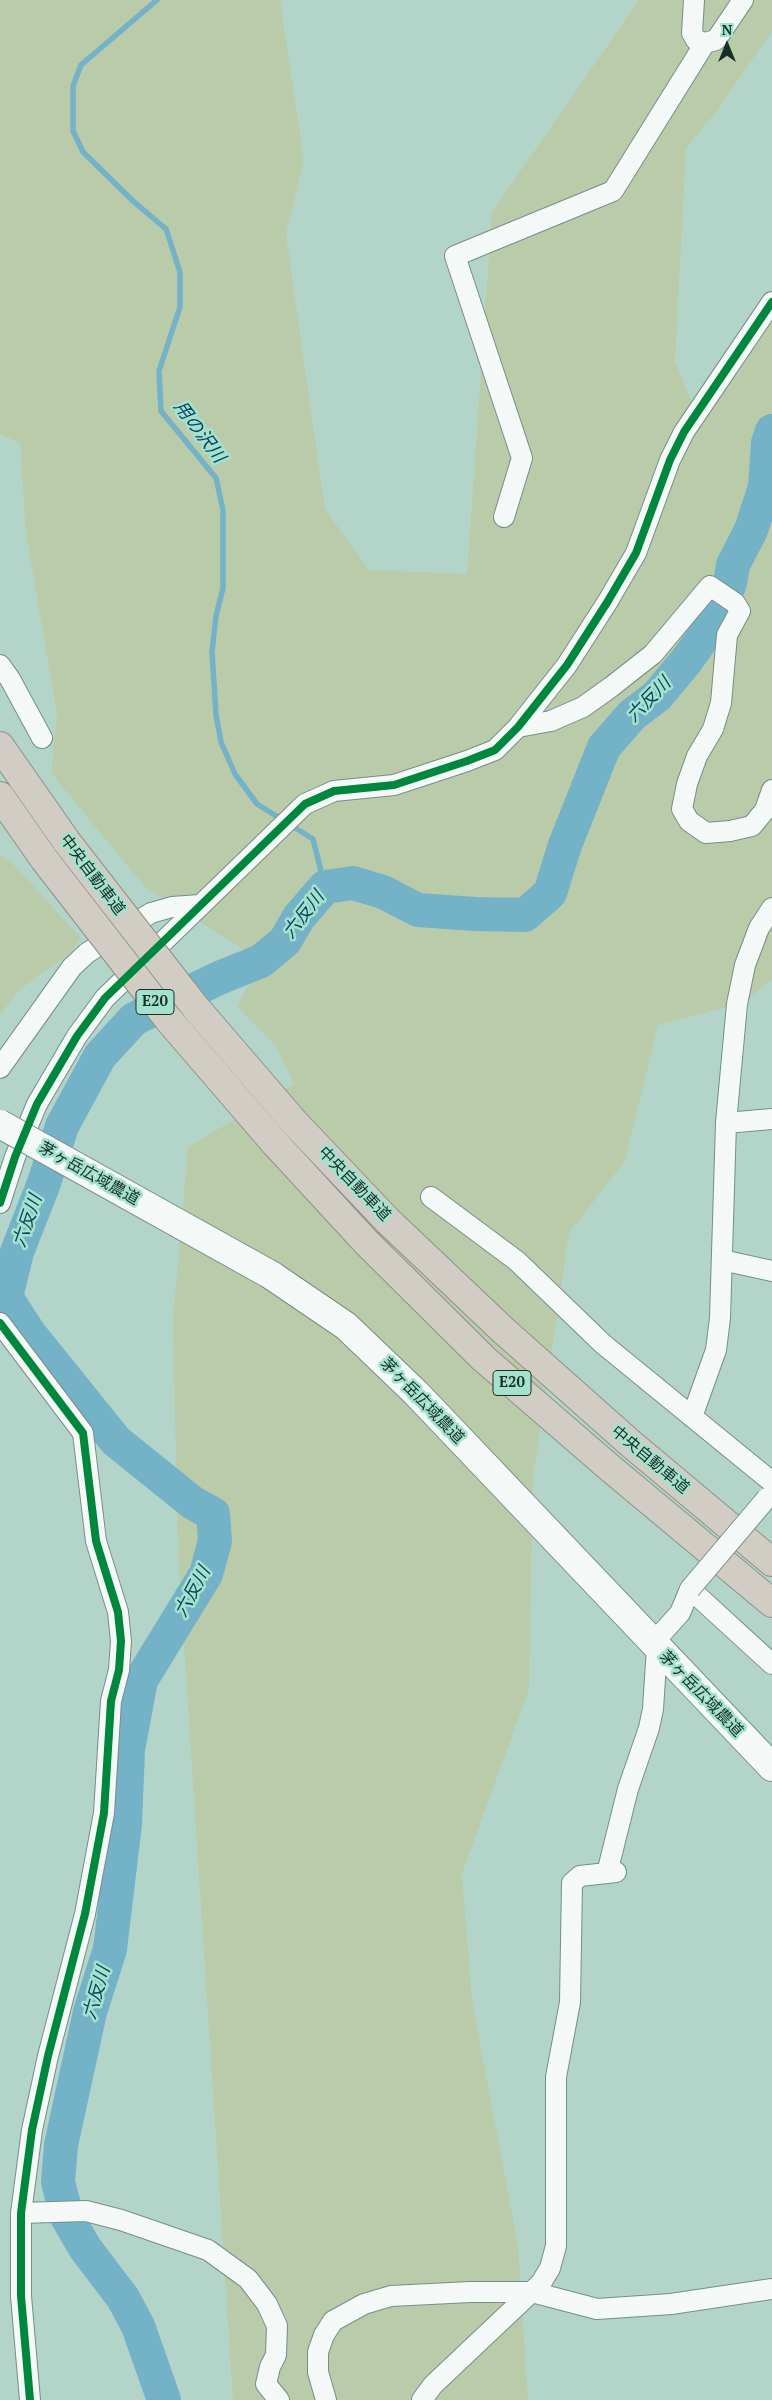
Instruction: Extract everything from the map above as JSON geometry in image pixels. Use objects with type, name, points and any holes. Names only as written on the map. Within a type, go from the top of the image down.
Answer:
[{"type":"highway","name":"中央自動車道","points":[[0,746],[67,842],[196,1008],[294,1122],[388,1221],[504,1331],[630,1443],[772,1562]]},
{"type":"highway","name":"中央自動車道","points":[[0,796],[44,859],[168,1019],[273,1141],[366,1242],[484,1359],[610,1468],[772,1603]]},
{"type":"street","points":[[694,0],[692,33],[696,40],[705,43],[716,40],[743,0]]},
{"type":"street","points":[[504,517],[522,458],[455,256],[613,191],[705,43]]},
{"type":"street","points":[[0,1203],[15,1157],[37,1104],[77,1036],[105,998],[295,813],[305,804],[334,791],[394,785],[496,750],[518,727],[567,665],[608,602],[636,554],[670,460],[684,432],[772,302]]},
{"type":"street","points":[[518,727],[551,721],[583,707],[611,687],[653,654],[710,586],[735,603],[740,610],[728,635],[721,703],[713,729],[696,756],[686,784],[682,809],[689,821],[706,833],[730,831],[752,826],[765,810],[772,790]]},
{"type":"street","points":[[0,665],[10,679],[42,738]]},
{"type":"street","points":[[0,1068],[72,967],[87,953],[151,913],[172,907],[200,905]]},
{"type":"street","points":[[692,1417],[716,1350],[720,1318],[726,1123],[737,1004],[745,965],[759,928],[772,908]]},
{"type":"street","points":[[726,1123],[772,1119]]},
{"type":"street","name":"茅ヶ岳広域農道","points":[[0,1124],[270,1275],[346,1326],[416,1392],[655,1646],[772,1767]]},
{"type":"street","points":[[422,2400],[433,2385],[542,2283],[550,2268],[556,2246],[556,2077],[570,2002],[572,1883],[580,1876],[612,1872],[628,1789],[649,1728],[653,1709],[655,1646],[680,1613],[690,1589],[770,1491],[692,1417],[603,1344],[518,1261],[431,1197]]},
{"type":"street","points":[[722,1260],[772,1271]]},
{"type":"street","points":[[0,1323],[83,1433],[96,1541],[118,1612],[121,1641],[119,1670],[111,1700],[104,1812],[85,1914],[48,2056],[32,2130],[21,2213],[21,2296],[30,2400]]},
{"type":"street","points":[[690,1589],[772,1664]]},
{"type":"street","points":[[21,2213],[86,2211],[121,2220],[208,2250],[248,2279],[267,2304],[277,2326],[276,2355],[270,2367],[266,2384],[279,2400]]},
{"type":"street","points":[[326,2400],[318,2372],[318,2352],[324,2335],[333,2321],[364,2304],[391,2296],[470,2292],[532,2292],[597,2309],[671,2304],[772,2289]]},
{"type":"green space","points":[[0,0],[280,0],[304,161],[286,234],[325,509],[369,570],[467,574],[492,212],[639,0],[772,0],[772,31],[716,112],[686,148],[675,361],[696,412],[772,312],[772,979],[744,1003],[658,1025],[625,1161],[569,1233],[533,1477],[529,1689],[462,1874],[472,2001],[518,2245],[528,2400],[233,2400],[178,1553],[173,1320],[188,1147],[294,1084],[276,1046],[237,1006],[261,961],[145,887],[51,773],[57,714],[26,533],[20,443],[0,434]]},
{"type":"green space","points":[[0,855],[12,863],[81,938],[69,954],[19,990],[0,1015]]},
{"type":"waterway","name":"用の沢川","points":[[157,0],[81,65],[73,86],[73,131],[83,152],[133,201],[166,229],[180,272],[180,307],[159,371],[161,411],[216,478],[223,510],[223,588],[216,616],[212,652],[216,715],[221,742],[235,774],[257,804],[313,839],[325,887]]},
{"type":"waterway","name":"六反川","points":[[164,2400],[138,2326],[123,2298],[85,2248],[67,2217],[58,2182],[61,2145],[90,2012],[110,1949],[125,1824],[128,1750],[141,1680],[206,1574],[215,1541],[213,1514],[193,1503],[116,1441],[29,1333],[6,1297],[17,1252],[44,1183],[62,1126],[100,1056],[134,1019],[219,978],[261,961],[285,941],[299,917],[325,887],[353,883],[383,892],[418,910],[475,914],[525,915],[550,893],[565,845],[604,747],[632,715],[657,696],[687,660],[714,622],[730,583],[733,565],[751,530],[765,487],[768,443],[772,431]]},
{"type":"cycle path","points":[[0,1203],[15,1157],[37,1104],[77,1036],[105,998],[305,804],[334,791],[394,785],[467,761],[495,750],[518,727],[567,665],[608,601],[636,553],[670,460],[684,432],[772,302]]},
{"type":"cycle path","points":[[0,1323],[83,1433],[96,1541],[118,1612],[121,1641],[119,1670],[111,1701],[104,1813],[85,1914],[48,2056],[32,2130],[21,2213],[21,2296],[30,2400]]}]
